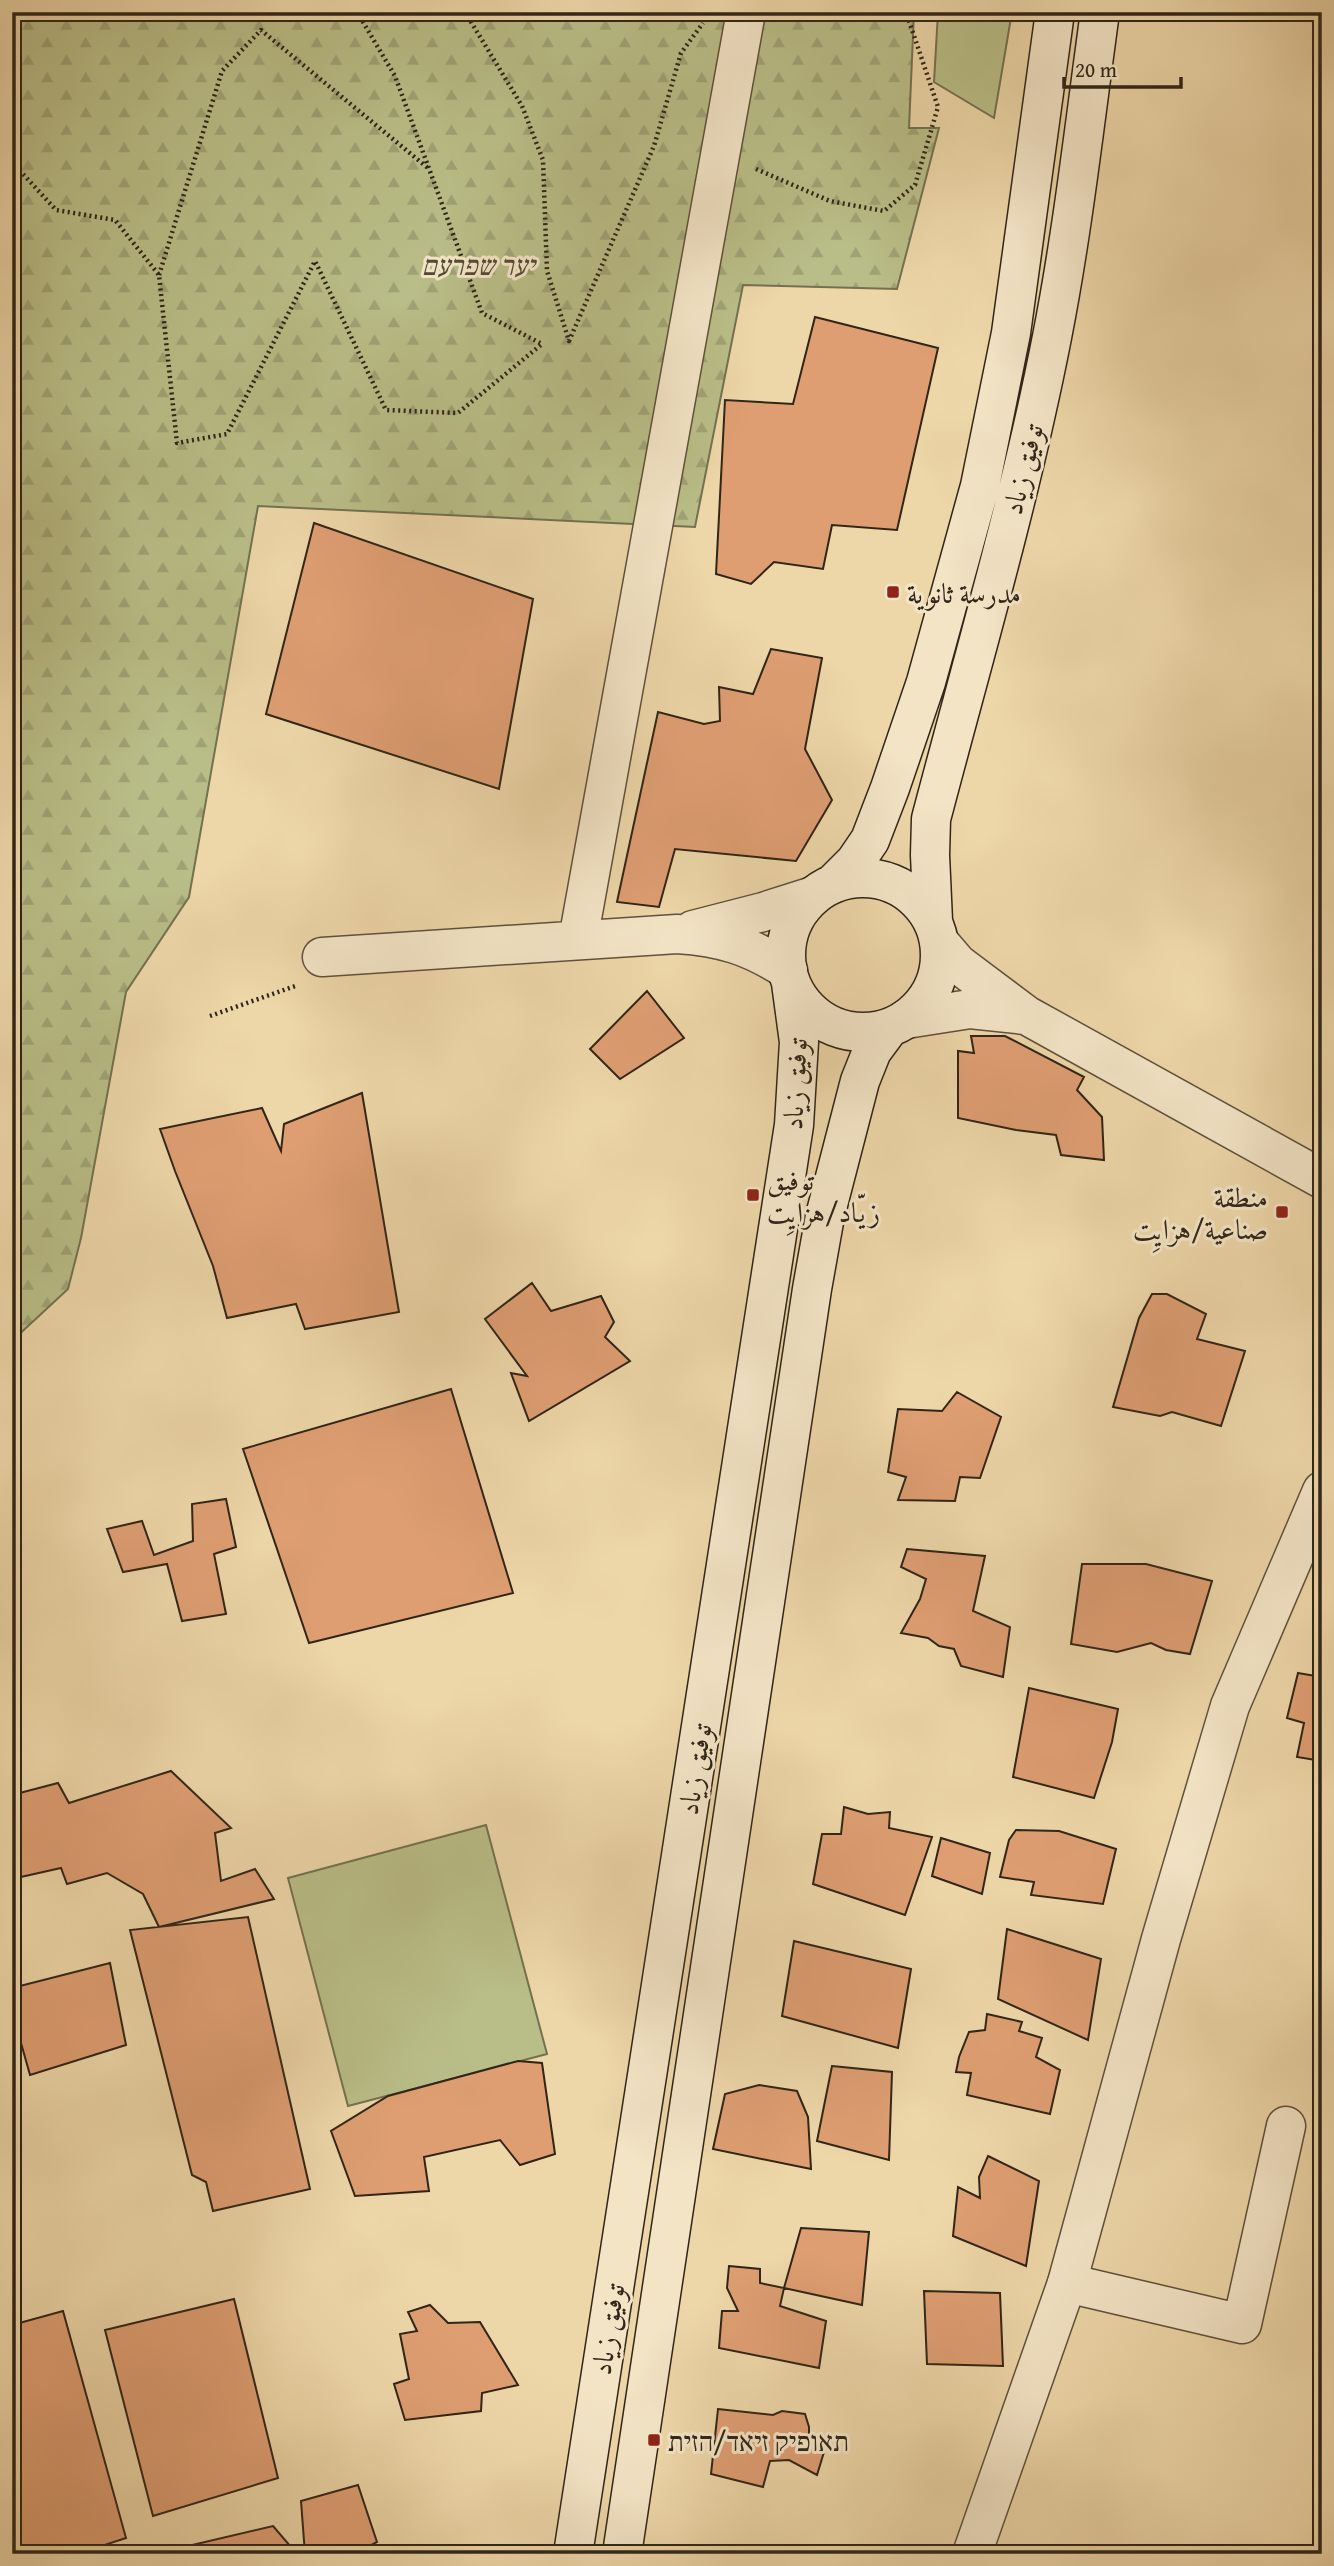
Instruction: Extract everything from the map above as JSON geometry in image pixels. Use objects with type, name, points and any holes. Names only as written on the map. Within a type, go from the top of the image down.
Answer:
[{"type":"main road","points":[[578,940],[746,12]]},
{"type":"main road","name":"توفيق زياد","points":[[823,890],[855,862],[874,830],[926,682],[979,486],[1011,333],[1055,12]]},
{"type":"main road","name":"توفيق زياد","points":[[937,932],[930,855],[931,820],[1020,478],[1052,337],[1100,12]]},
{"type":"main road","points":[[677,934],[763,912],[857,877],[902,887],[920,902],[958,964],[1026,1015],[1322,1179]]},
{"type":"main road","points":[[823,890],[798,914],[788,936],[786,960],[790,977],[803,1004],[821,1020],[844,1031],[870,1033],[898,1024],[970,1009],[1026,1015]]},
{"type":"main road","points":[[898,1024],[917,1012],[932,991],[940,967],[937,932]]},
{"type":"main road","points":[[322,957],[677,934],[702,935],[758,951],[790,977]]},
{"type":"main road","name":"توفيق زياد","points":[[573,2554],[794,1125],[799,1042],[790,977]]},
{"type":"main road","name":"توفيق زياد","points":[[622,2554],[825,1216],[860,1081],[872,1051],[898,1024]]},
{"type":"main road","points":[[972,2554],[1067,2283],[1161,1939],[1230,1706],[1322,1491]]},
{"type":"main road","points":[[1067,2283],[1242,2324],[1286,2126]]},
{"type":"path","points":[[357,12],[395,76],[430,170],[482,313],[542,344],[458,413],[386,410],[316,261],[227,434],[177,443],[159,275],[222,72],[261,30],[430,170]]},
{"type":"path","points":[[465,12],[522,106],[543,160],[547,271],[569,341],[654,146],[681,52],[704,22]]},
{"type":"path","points":[[750,167],[830,201],[884,211],[915,185],[938,107],[906,12]]},
{"type":"path","points":[[12,162],[56,210],[115,220],[159,275]]},
{"type":"path","points":[[209,1016],[311,980],[322,957]]},
{"type":"green space","name":"יער שפרעם","points":[[12,12],[914,12],[909,128],[939,128],[897,289],[743,285],[695,527],[258,506],[189,897],[126,992],[81,1238],[68,1289],[12,1341]]},
{"type":"green space","points":[[938,12],[1012,12],[994,118],[934,82]]},
{"type":"green space","points":[[486,1825],[547,2054],[348,2106],[288,1878]]},
{"type":"building","points":[[815,317],[938,348],[897,530],[832,525],[823,569],[774,562],[751,584],[716,574],[725,400],[793,404]]},
{"type":"building","points":[[314,523],[533,599],[499,789],[266,714]]},
{"type":"building","points":[[771,649],[822,658],[805,749],[832,800],[796,861],[675,849],[659,907],[617,902],[658,712],[704,724],[720,721],[719,687],[753,694]]},
{"type":"building","points":[[647,991],[684,1038],[620,1079],[590,1049]]},
{"type":"building","points":[[971,1036],[1005,1036],[1084,1077],[1077,1090],[1102,1117],[1104,1160],[1061,1155],[1056,1135],[958,1118],[958,1051],[974,1053]]},
{"type":"building","points":[[362,1093],[399,1312],[305,1329],[296,1304],[227,1318],[213,1266],[160,1129],[262,1108],[281,1151],[284,1124]]},
{"type":"building","points":[[532,1283],[551,1311],[601,1296],[614,1322],[605,1337],[630,1361],[529,1421],[511,1373],[527,1376],[485,1319]]},
{"type":"building","points":[[1152,1294],[1167,1294],[1206,1314],[1197,1339],[1245,1351],[1221,1426],[1172,1412],[1160,1416],[1113,1407],[1139,1318]]},
{"type":"building","points":[[451,1389],[513,1593],[309,1643],[243,1449]]},
{"type":"building","points":[[957,1392],[1001,1417],[980,1478],[960,1477],[955,1501],[898,1500],[906,1477],[888,1472],[898,1409],[942,1411]]},
{"type":"building","points":[[226,1499],[236,1547],[214,1554],[226,1614],[182,1621],[167,1564],[123,1572],[107,1529],[142,1521],[154,1555],[193,1541],[192,1504]]},
{"type":"building","points":[[907,1549],[985,1556],[973,1611],[1010,1627],[1003,1677],[961,1666],[954,1649],[939,1646],[928,1638],[901,1633],[920,1599],[926,1579],[901,1567]]},
{"type":"building","points":[[1082,1564],[1146,1564],[1212,1581],[1190,1654],[1166,1650],[1151,1643],[1117,1652],[1071,1644]]},
{"type":"building","points":[[1298,1673],[1322,1677],[1322,1761],[1297,1757],[1304,1723],[1287,1718]]},
{"type":"building","points":[[1029,1688],[1118,1709],[1112,1742],[1094,1798],[1013,1777]]},
{"type":"building","points":[[171,1771],[231,1828],[215,1833],[221,1881],[255,1869],[274,1899],[159,1927],[143,1894],[107,1873],[67,1884],[61,1868],[12,1879],[12,1795],[58,1783],[69,1803]]},
{"type":"building","points":[[844,1807],[868,1814],[890,1812],[889,1828],[932,1837],[905,1915],[813,1884],[822,1834],[841,1834]]},
{"type":"building","points":[[1016,1830],[1059,1831],[1116,1849],[1103,1904],[1031,1895],[1034,1882],[1000,1877],[1009,1840]]},
{"type":"building","points":[[941,1838],[990,1853],[982,1894],[932,1876]]},
{"type":"building","points":[[248,1917],[310,2189],[213,2211],[206,2182],[192,2175],[130,1930]]},
{"type":"building","points":[[1007,1929],[1101,1959],[1088,2040],[998,1999]]},
{"type":"building","points":[[794,1941],[911,1969],[898,2048],[782,2016]]},
{"type":"building","points":[[110,1963],[126,2045],[30,2075],[12,2011],[12,1988]]},
{"type":"building","points":[[987,2014],[1022,2022],[1019,2031],[1042,2038],[1036,2057],[1060,2070],[1050,2114],[967,2095],[971,2073],[956,2072],[959,2057],[969,2032],[985,2030]]},
{"type":"building","points":[[518,2061],[542,2063],[555,2154],[520,2165],[500,2140],[424,2157],[429,2191],[355,2196],[331,2131],[388,2096]]},
{"type":"building","points":[[832,2066],[892,2072],[889,2160],[817,2141]]},
{"type":"building","points":[[759,2085],[797,2091],[808,2117],[811,2169],[713,2149],[725,2094]]},
{"type":"building","points":[[988,2156],[1039,2181],[1026,2266],[953,2236],[958,2187],[980,2198],[979,2177]]},
{"type":"building","points":[[801,2228],[869,2232],[862,2305],[784,2288]]},
{"type":"building","points":[[729,2266],[760,2269],[760,2283],[784,2288],[780,2306],[826,2321],[819,2368],[719,2348],[722,2311],[738,2311],[727,2288]]},
{"type":"building","points":[[924,2291],[1000,2293],[1003,2366],[927,2364]]},
{"type":"building","points":[[234,2299],[278,2478],[153,2516],[105,2330]]},
{"type":"building","points":[[430,2305],[448,2323],[480,2322],[518,2385],[482,2393],[481,2411],[405,2420],[394,2384],[409,2379],[400,2334],[417,2331],[408,2312]]},
{"type":"building","points":[[63,2311],[126,2538],[77,2554],[12,2554],[12,2325]]},
{"type":"building","points":[[718,2409],[773,2415],[782,2411],[805,2414],[809,2427],[809,2445],[824,2452],[817,2475],[789,2460],[770,2461],[763,2487],[711,2474]]},
{"type":"building","points":[[358,2485],[377,2542],[355,2554],[305,2554],[301,2501]]},
{"type":"building","points":[[273,2526],[297,2554],[154,2554]]},
{"type":"place","name":"مدرسة ثانوية","points":[[893,592]]},
{"type":"place","name":"توفيق زيّاد/هزايِت","points":[[753,1195]]},
{"type":"place","name":"منطقة صناعية/هزايِت","points":[[1282,1212]]},
{"type":"place","name":"תאופיק זיאד/הזית","points":[[654,2440]]}]
